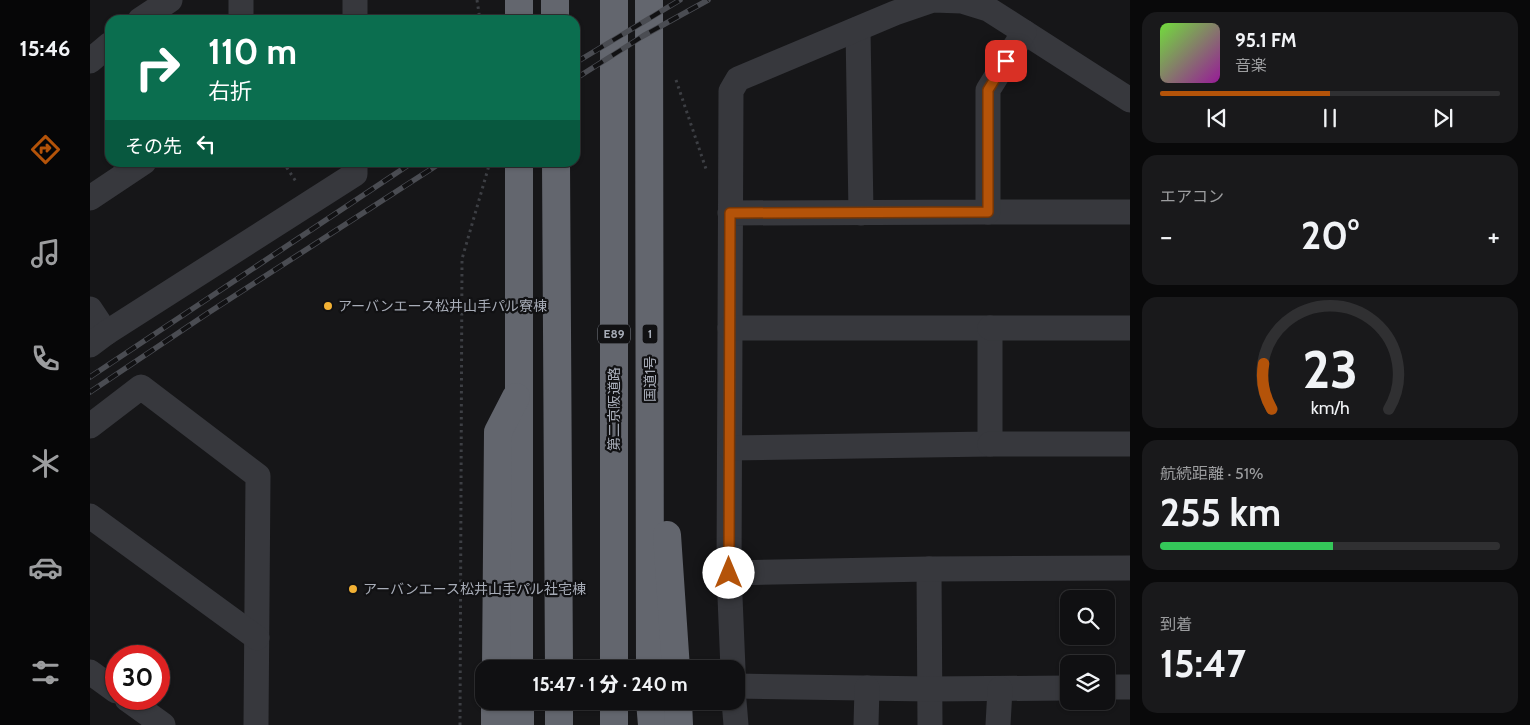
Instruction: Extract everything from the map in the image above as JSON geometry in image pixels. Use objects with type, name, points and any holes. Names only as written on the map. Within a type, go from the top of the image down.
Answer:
[{"type":"highway","points":[[519,0],[519,15]]},
{"type":"highway","points":[[555,0],[555,15]]},
{"type":"highway","name":"第二京阪道路","points":[[614,0],[614,660]]},
{"type":"highway","name":"国道1号","points":[[649,0],[650,660]]},
{"type":"highway","points":[[519,167],[519,660]]},
{"type":"highway","points":[[556,167],[559,660]]},
{"type":"highway","name":"1","points":[[650,377],[662,460],[675,660]]},
{"type":"highway","points":[[496,660],[498,432],[518,394]]},
{"type":"highway","points":[[495,710],[495,725]]},
{"type":"highway","points":[[520,710],[520,725]]},
{"type":"highway","points":[[559,710],[559,725]]},
{"type":"highway","points":[[614,710],[614,725]]},
{"type":"highway","points":[[651,710],[652,725]]},
{"type":"highway","points":[[679,710],[680,725]]},
{"type":"street","points":[[148,15],[170,0]]},
{"type":"street","points":[[241,0],[241,15]]},
{"type":"street","points":[[355,0],[355,15]]},
{"type":"street","points":[[733,660],[729,573],[731,90],[738,79],[914,6],[933,0],[962,1],[988,9],[1130,100]]},
{"type":"street","points":[[858,28],[861,212]]},
{"type":"street","points":[[988,212],[988,90],[1024,32]]},
{"type":"street","points":[[90,61],[105,48]]},
{"type":"street","points":[[90,198],[136,167]]},
{"type":"street","points":[[90,309],[98,339],[355,174],[355,167]]},
{"type":"street","points":[[730,213],[1130,212]]},
{"type":"street","points":[[730,328],[1130,328]]},
{"type":"street","points":[[990,328],[990,444]]},
{"type":"street","points":[[90,426],[140,387],[258,476],[256,725]]},
{"type":"street","points":[[730,448],[1130,444]]},
{"type":"street","points":[[90,516],[257,638]]},
{"type":"street","points":[[729,573],[928,569],[1130,568]]},
{"type":"street","points":[[928,569],[930,725]]},
{"type":"street","points":[[90,672],[105,683]]},
{"type":"street","points":[[745,686],[930,689],[1060,688]]},
{"type":"street","points":[[1115,687],[1130,687]]},
{"type":"street","points":[[866,725],[867,688]]},
{"type":"street","points":[[998,725],[1000,689]]},
{"type":"street","points":[[142,710],[163,725]]},
{"type":"street","points":[[735,710],[736,725]]},
{"type":"path","points":[[477,0],[479,15]]},
{"type":"path","points":[[674,76],[706,169],[706,178]]},
{"type":"path","points":[[460,725],[462,259],[489,167]]},
{"type":"railway","points":[[580,60],[680,0]]},
{"type":"railway","points":[[580,76],[643,36],[708,0]]},
{"type":"railway","points":[[90,377],[405,167]]},
{"type":"railway","points":[[90,392],[208,313],[434,167]]},
{"type":"place","name":"アーバンエース松井山手パル寮棟","points":[[328,306]]},
{"type":"place","name":"アーバンエース松井山手パル社宅棟","points":[[353,589]]},
{"type":"route","points":[[729,573],[730,213],[988,212],[988,90],[1006,61]]}]
